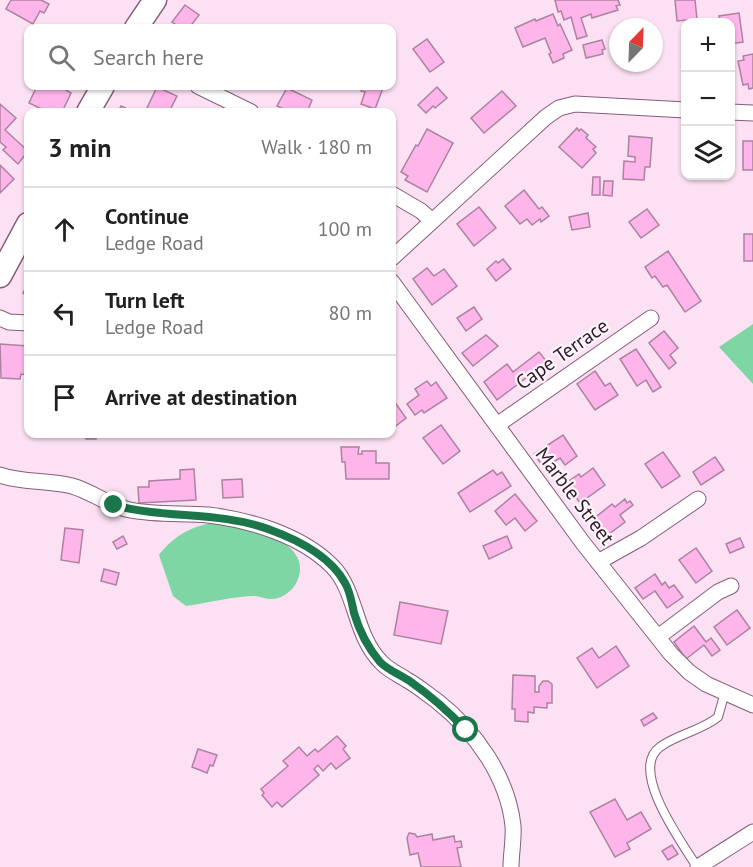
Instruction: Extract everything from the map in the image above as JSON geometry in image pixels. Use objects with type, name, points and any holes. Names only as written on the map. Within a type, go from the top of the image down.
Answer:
[{"type":"main road","points":[[139,24],[155,0]]},
{"type":"main road","points":[[90,108],[101,90]]},
{"type":"main road","points":[[0,276],[9,250],[24,229]]},
{"type":"street","points":[[206,90],[241,108]]},
{"type":"street","points":[[396,254],[431,220],[559,108],[574,105],[681,110]]},
{"type":"street","points":[[735,112],[753,113]]},
{"type":"street","points":[[396,196],[421,211],[431,220]]},
{"type":"street","name":"Marble Street","points":[[396,287],[598,562],[658,637],[689,672],[706,684],[753,705]]},
{"type":"street","points":[[0,318],[9,322],[24,323]]},
{"type":"street","name":"Cape Terrace","points":[[497,425],[651,318]]},
{"type":"street","points":[[0,475],[69,486],[90,492],[114,505],[131,510],[208,515],[236,521],[267,529],[311,549],[333,567],[346,583],[356,617],[368,645],[381,662],[443,706],[488,756],[503,784],[513,827],[510,867]]},
{"type":"street","points":[[598,562],[641,538],[698,499]]},
{"type":"street","points":[[658,637],[718,592],[731,586]]},
{"type":"street","points":[[698,867],[753,832]]},
{"type":"lane","points":[[698,867],[660,805],[652,785],[651,759],[658,748],[718,717],[725,692]]},
{"type":"green space","points":[[753,324],[753,384],[719,347]]},
{"type":"green space","points":[[220,522],[259,532],[285,544],[300,563],[299,576],[291,590],[275,599],[247,596],[186,606],[173,596],[159,555],[178,536],[202,525]]},
{"type":"building","points":[[11,0],[41,0],[49,4],[44,13],[40,11],[33,24],[6,9]]},
{"type":"building","points":[[555,0],[618,0],[620,5],[616,6],[618,10],[592,18],[591,14],[581,18],[587,36],[577,39],[571,17],[564,20],[561,11],[558,12]]},
{"type":"building","points":[[675,0],[695,0],[697,18],[681,18],[681,21],[677,21]]},
{"type":"building","points":[[185,5],[199,15],[192,24],[172,22]]},
{"type":"building","points":[[739,13],[743,42],[735,43],[735,18],[719,18],[719,16]]},
{"type":"building","points":[[553,14],[572,50],[563,54],[564,58],[553,63],[545,38],[523,47],[515,28]]},
{"type":"building","points":[[427,39],[444,62],[430,72],[413,49]]},
{"type":"building","points":[[602,40],[605,49],[602,50],[603,54],[586,58],[583,45]]},
{"type":"building","points":[[753,54],[753,88],[749,89],[748,84],[743,85],[738,61],[744,60],[743,56]]},
{"type":"building","points":[[437,87],[447,98],[426,113],[418,105]]},
{"type":"building","points":[[35,90],[66,90],[71,93],[64,108],[40,108],[29,103]]},
{"type":"building","points":[[156,90],[164,90],[177,96],[171,108],[147,108]]},
{"type":"building","points":[[286,90],[291,90],[312,100],[309,108],[277,106]]},
{"type":"building","points":[[382,90],[375,108],[361,104],[365,92],[361,91]]},
{"type":"building","points":[[502,91],[516,106],[484,133],[471,118]]},
{"type":"building","points":[[0,104],[16,118],[5,130],[24,147],[24,156],[18,164],[3,150],[6,147],[0,142]]},
{"type":"building","points":[[577,128],[588,135],[586,138],[596,147],[593,149],[596,153],[582,168],[559,147]]},
{"type":"building","points":[[427,129],[453,143],[427,192],[405,180],[408,176],[401,172]]},
{"type":"building","points":[[629,136],[652,138],[650,167],[645,167],[644,180],[623,179],[624,161],[635,162],[635,157],[628,156]]},
{"type":"building","points":[[743,141],[753,141],[753,170],[743,170]]},
{"type":"building","points":[[0,165],[14,179],[0,193]]},
{"type":"building","points":[[593,177],[600,177],[600,195],[592,195]]},
{"type":"building","points":[[604,181],[613,181],[612,196],[603,195]]},
{"type":"building","points":[[524,190],[539,209],[542,207],[549,216],[541,222],[540,219],[532,225],[527,219],[520,224],[505,206]]},
{"type":"building","points":[[479,207],[496,228],[474,246],[457,224]]},
{"type":"building","points":[[647,209],[659,225],[641,238],[629,222]]},
{"type":"building","points":[[588,213],[590,227],[572,230],[569,217]]},
{"type":"building","points":[[744,234],[753,234],[753,261],[744,261]]},
{"type":"building","points":[[668,251],[701,301],[685,312],[667,285],[663,287],[655,276],[652,278],[645,267]]},
{"type":"building","points":[[503,259],[511,269],[496,281],[487,269],[496,261],[498,263]]},
{"type":"building","points":[[427,268],[434,276],[444,269],[457,286],[432,305],[413,279]]},
{"type":"building","points":[[474,307],[482,319],[466,331],[457,318]]},
{"type":"building","points":[[664,331],[678,348],[670,355],[676,363],[669,369],[649,343]]},
{"type":"building","points":[[486,335],[498,346],[473,366],[462,353]]},
{"type":"building","points":[[0,344],[24,346],[24,374],[21,374],[20,379],[1,378]]},
{"type":"building","points":[[636,349],[661,387],[653,392],[646,380],[637,386],[620,359]]},
{"type":"building","points":[[539,352],[547,362],[497,400],[484,382],[507,364],[513,372]]},
{"type":"building","points":[[595,371],[605,386],[610,383],[618,395],[595,410],[577,384]]},
{"type":"building","points":[[427,381],[431,386],[436,382],[447,398],[424,413],[422,410],[415,415],[407,404],[419,395],[415,389]]},
{"type":"building","points":[[396,404],[406,418],[396,426]]},
{"type":"building","points":[[441,425],[460,451],[443,464],[423,438]]},
{"type":"building","points":[[563,435],[577,456],[565,465],[560,458],[544,468],[534,454]]},
{"type":"building","points":[[341,447],[359,447],[358,454],[362,454],[362,451],[376,451],[376,463],[389,463],[389,479],[346,479]]},
{"type":"building","points":[[663,452],[680,476],[662,488],[645,464]]},
{"type":"building","points":[[715,457],[724,470],[701,485],[693,472]]},
{"type":"building","points":[[593,468],[605,485],[580,503],[566,483],[579,474],[581,477]]},
{"type":"building","points":[[194,469],[196,500],[139,503],[138,487],[149,487],[149,481],[180,479],[180,470]]},
{"type":"building","points":[[493,470],[497,475],[502,472],[511,486],[470,512],[458,493]]},
{"type":"building","points":[[242,479],[243,497],[223,498],[222,480]]},
{"type":"building","points":[[515,494],[537,521],[525,531],[515,518],[506,525],[495,511]]},
{"type":"building","points":[[625,499],[627,503],[630,501],[633,505],[620,515],[625,522],[605,537],[592,520],[612,504],[615,507]]},
{"type":"building","points":[[65,528],[83,530],[79,563],[61,560]]},
{"type":"building","points":[[123,536],[127,544],[117,549],[113,542]]},
{"type":"building","points":[[507,536],[512,548],[489,559],[483,546]]},
{"type":"building","points":[[740,538],[744,547],[730,553],[726,544]]},
{"type":"building","points":[[696,548],[712,571],[696,583],[679,560]]},
{"type":"building","points":[[104,569],[119,573],[116,585],[101,581]]},
{"type":"building","points":[[655,574],[662,585],[665,582],[669,588],[674,585],[683,597],[667,608],[655,591],[643,599],[635,588]]},
{"type":"building","points":[[400,602],[448,611],[441,644],[394,635]]},
{"type":"building","points":[[737,610],[750,628],[727,645],[714,627]]},
{"type":"building","points":[[694,626],[706,642],[711,638],[720,650],[712,656],[704,645],[686,659],[674,642]]},
{"type":"building","points":[[616,646],[629,666],[597,688],[577,658],[592,648],[599,658]]},
{"type":"building","points":[[513,675],[535,676],[535,692],[539,692],[539,686],[543,681],[552,684],[552,703],[547,703],[547,708],[534,707],[534,713],[528,712],[528,722],[515,721],[515,709],[512,709]]},
{"type":"building","points":[[653,713],[657,718],[644,726],[641,720]]},
{"type":"building","points":[[337,736],[346,746],[343,749],[350,758],[336,769],[331,763],[323,771],[318,765],[314,769],[319,775],[282,807],[277,802],[272,807],[262,795],[264,793],[261,789],[288,766],[283,761],[299,747],[307,756],[315,749],[318,752]]},
{"type":"building","points":[[198,749],[217,755],[213,766],[210,765],[207,773],[192,767]]},
{"type":"building","points":[[615,799],[627,820],[641,812],[651,829],[627,843],[630,849],[615,857],[590,812]]},
{"type":"building","points":[[409,833],[417,837],[432,834],[433,840],[454,836],[455,842],[461,841],[462,847],[457,848],[461,867],[421,867],[418,853],[410,855],[407,838]]},
{"type":"building","points":[[672,845],[678,854],[668,860],[662,851]]},
{"type":"route","points":[[114,505],[131,510],[208,515],[236,521],[267,529],[311,549],[333,567],[346,583],[356,617],[368,645],[381,662],[443,706],[466,730]]}]
